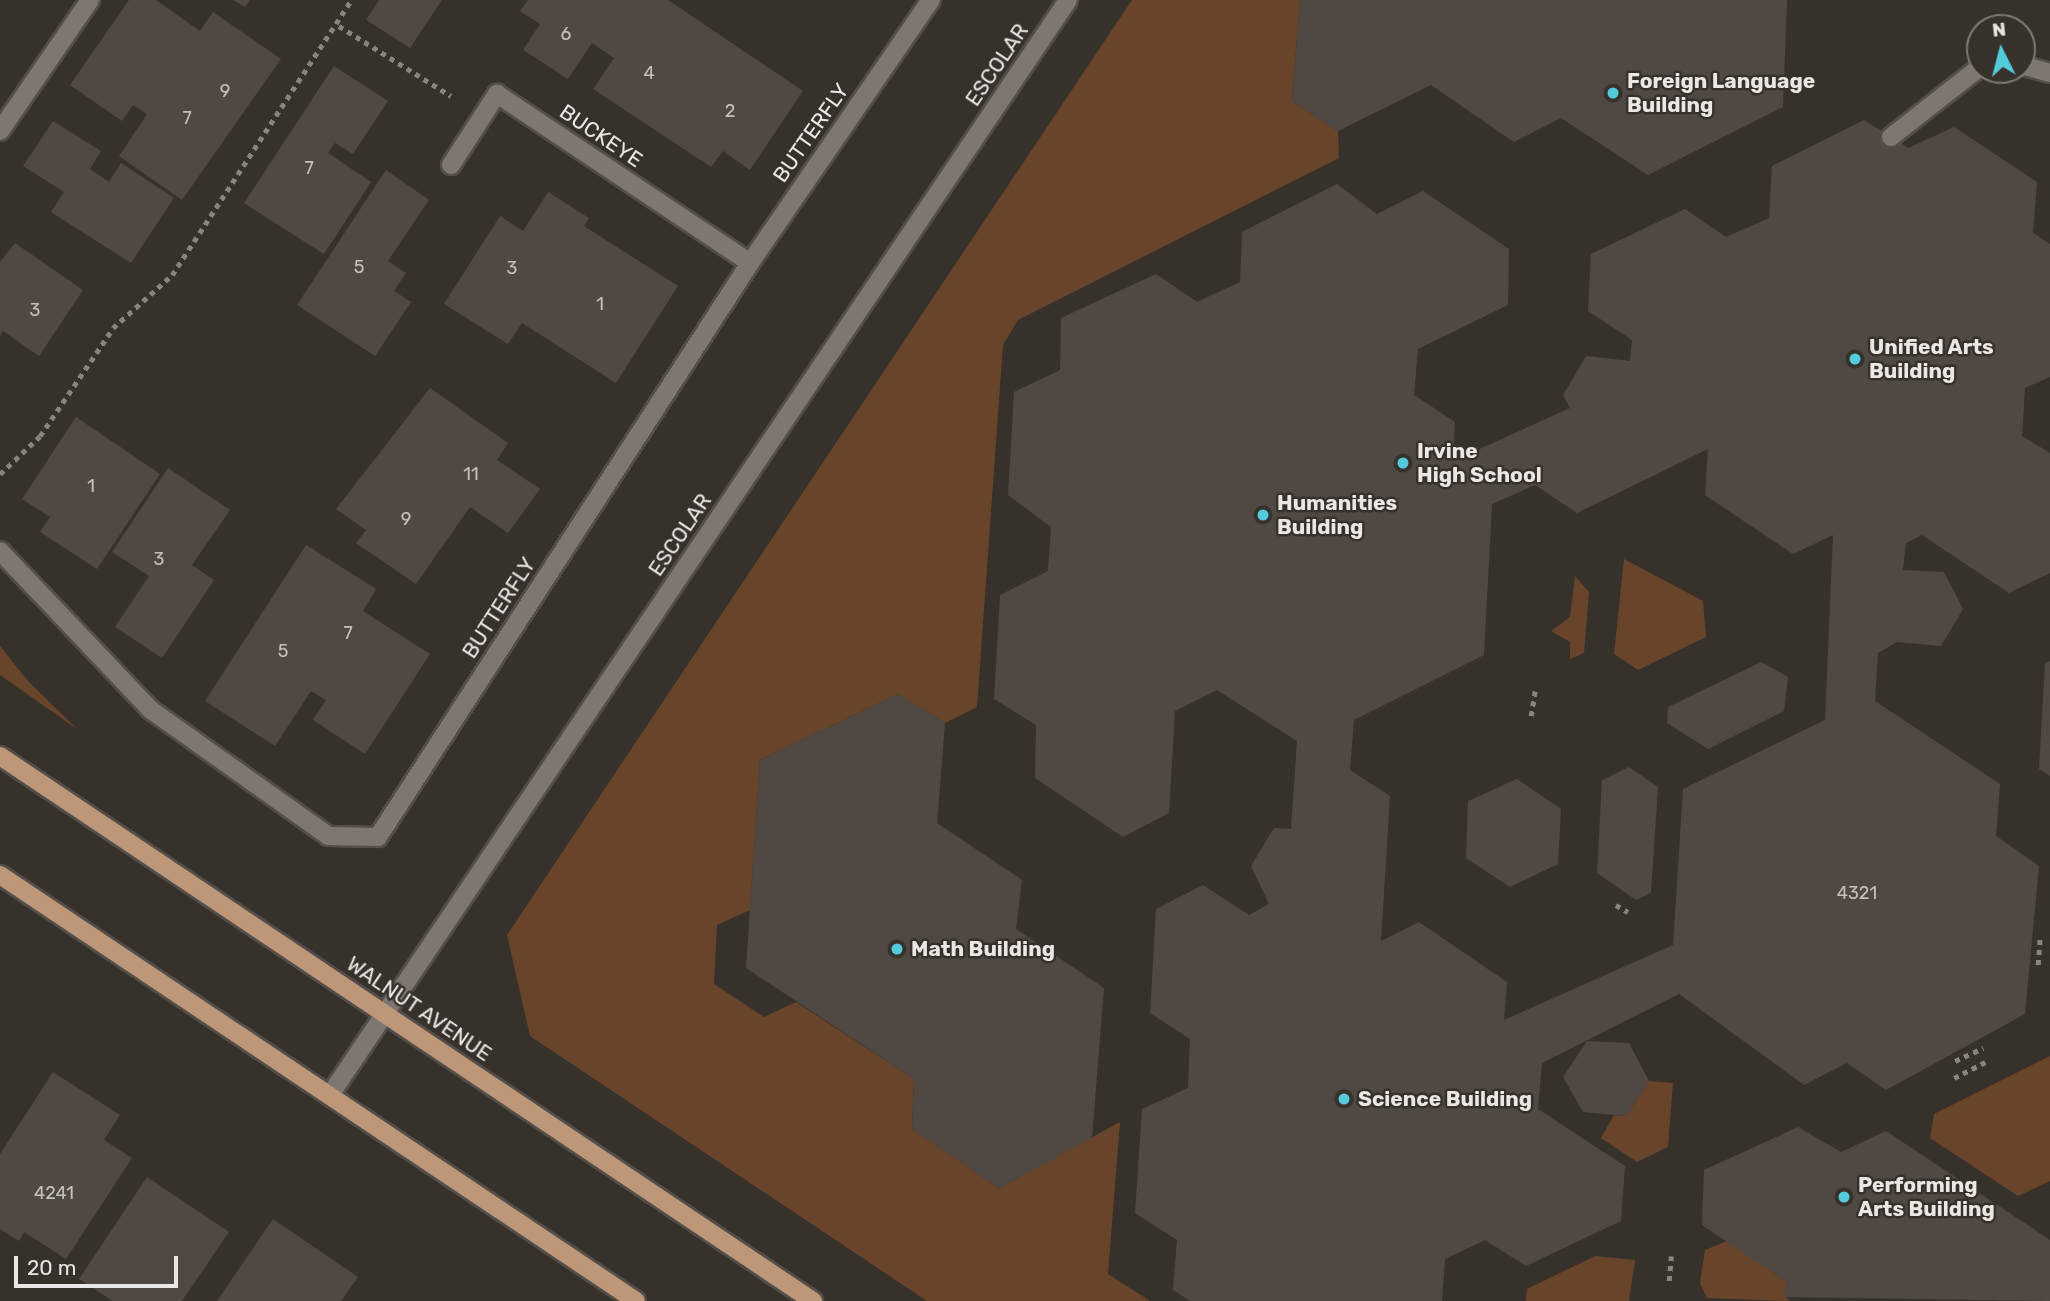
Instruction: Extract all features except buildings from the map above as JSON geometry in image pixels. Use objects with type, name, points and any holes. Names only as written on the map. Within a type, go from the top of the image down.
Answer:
[{"type":"main road","name":"WALNUT AVENUE","points":[[0,756],[813,1301]]},
{"type":"main road","points":[[0,875],[636,1301]]},
{"type":"street","points":[[0,131],[90,0]]},
{"type":"street","name":"BUTTERFLY","points":[[0,551],[152,710],[328,836],[378,837],[750,263],[931,0]]},
{"type":"street","name":"ESCOLAR","points":[[330,1095],[1068,0]]},
{"type":"street","points":[[1891,137],[1966,78]]},
{"type":"street","name":"BUCKEYE","points":[[451,165],[497,94],[750,263]]},
{"type":"path","points":[[0,474],[40,436],[113,328],[172,275],[339,26],[351,0]]},
{"type":"path","points":[[339,26],[416,69],[481,119]]},
{"type":"path","points":[[1531,716],[1535,690]]},
{"type":"path","points":[[1616,905],[1628,912]]},
{"type":"path","points":[[2038,965],[2040,937]]},
{"type":"path","points":[[1955,1061],[1983,1048]]},
{"type":"path","points":[[1954,1078],[1989,1060]]},
{"type":"path","points":[[1669,1281],[1671,1256]]},
{"type":"shaded area","points":[[1132,0],[1300,0],[1292,101],[1338,131],[1339,158],[1018,320],[1003,345],[977,707],[945,723],[898,694],[760,760],[750,910],[717,925],[714,984],[764,1017],[796,1002],[914,1079],[912,1129],[999,1188],[1120,1122],[1108,1274],[1150,1301],[927,1301],[530,1036],[507,935]]},
{"type":"shaded area","points":[[1624,559],[1703,601],[1706,637],[1638,670],[1614,654]]},
{"type":"shaded area","points":[[1575,576],[1589,592],[1584,653],[1570,659],[1570,642],[1551,631],[1570,617]]},
{"type":"shaded area","points":[[0,646],[28,681],[77,729],[0,675]]},
{"type":"shaded area","points":[[2050,1056],[2050,1181],[2018,1196],[1930,1138],[1934,1114]]},
{"type":"shaded area","points":[[1649,1081],[1673,1083],[1668,1147],[1637,1162],[1601,1138],[1614,1115],[1626,1116]]},
{"type":"shaded area","points":[[1727,1241],[1788,1283],[1784,1296],[1790,1301],[1707,1298],[1700,1283],[1705,1250]]},
{"type":"shaded area","points":[[1595,1256],[1635,1260],[1629,1301],[1526,1301],[1527,1289]]},
{"type":"place","name":"Foreign Language Building","points":[[1613,93]]},
{"type":"place","name":"Unified Arts Building","points":[[1855,359]]},
{"type":"place","name":"Irvine High School","points":[[1403,463]]},
{"type":"place","name":"Humanities Building","points":[[1263,515]]},
{"type":"place","name":"Math Building","points":[[897,949]]},
{"type":"place","name":"Science Building","points":[[1344,1099]]},
{"type":"place","name":"Performing Arts Building","points":[[1844,1197]]}]
